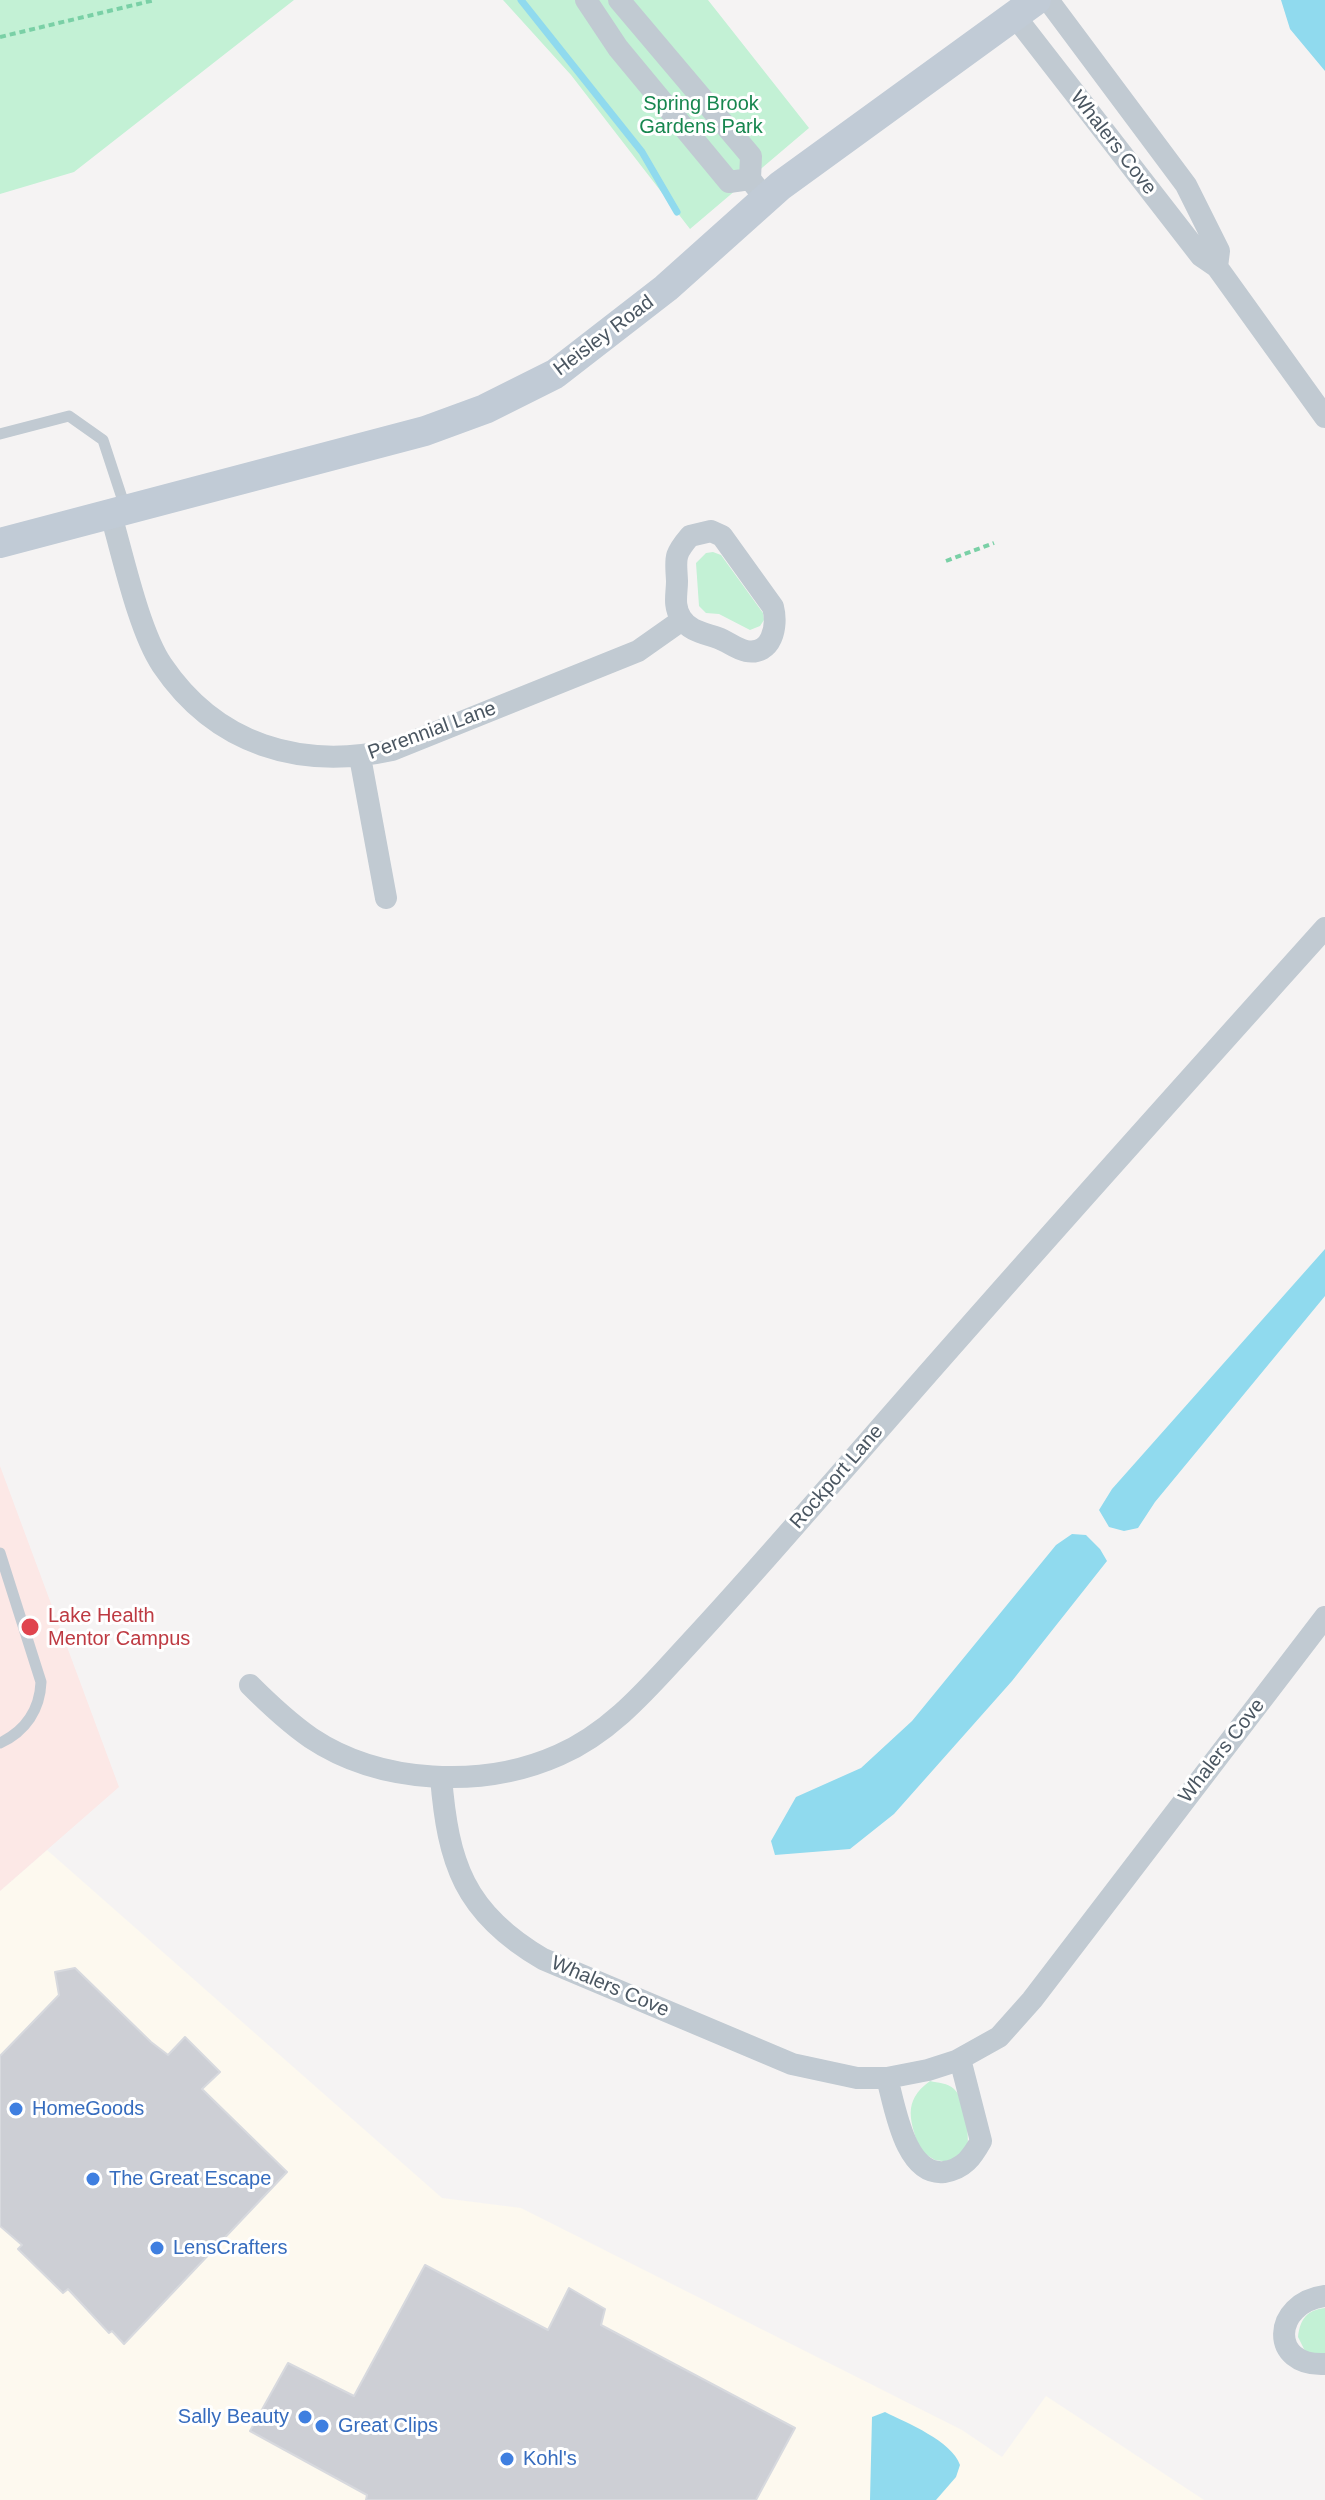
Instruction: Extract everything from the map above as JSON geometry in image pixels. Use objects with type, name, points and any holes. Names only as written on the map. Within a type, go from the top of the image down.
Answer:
[{"type":"street","points":[[586,0],[618,48],[729,182],[758,188],[751,156],[619,0]]},
{"type":"street","name":"Whalers Cove","points":[[1048,0],[1186,185],[1219,251],[1217,267]]},
{"type":"street","name":"Heisley Road","points":[[0,543],[425,431],[485,409],[555,374],[666,288],[758,188],[1025,8]]},
{"type":"street","name":"Whalers Cove","points":[[1025,8],[1201,256],[1217,267],[1325,417]]},
{"type":"street","name":"Perennial Lane","points":[[119,513],[142,620],[161,664],[195,703],[233,734],[270,749],[327,758],[360,757],[392,750],[638,651],[682,620]]},
{"type":"street","points":[[711,531],[722,536],[773,607],[775,621],[772,638],[765,646],[747,652],[697,631],[682,620],[675,602],[677,585],[674,563],[690,536],[711,531]]},
{"type":"street","points":[[360,757],[386,898]]},
{"type":"street","name":"Rockport Lane","points":[[250,1685],[293,1725],[337,1752],[405,1774],[441,1777],[511,1770],[561,1755],[615,1720],[725,1605],[1325,928]]},
{"type":"street","name":"Whalers Cove","points":[[441,1777],[445,1826],[457,1867],[470,1893],[496,1926],[529,1951],[792,2064],[857,2078],[887,2078],[928,2070],[960,2059],[999,2037],[1032,2000],[1325,1617]]},
{"type":"street","points":[[887,2078],[909,2151],[921,2165],[936,2172],[952,2171],[970,2159],[981,2141],[960,2059]]},
{"type":"street","points":[[1325,2296],[1297,2306],[1288,2316],[1284,2328],[1284,2341],[1300,2361],[1312,2365],[1325,2364]]},
{"type":"lane","points":[[0,434],[69,416],[103,440],[119,513]]},
{"type":"lane","points":[[0,1553],[41,1682],[40,1700],[30,1721],[0,1743]]},
{"type":"path","points":[[0,37],[155,0]]},
{"type":"path","points":[[946,561],[994,543]]},
{"type":"shaded area","name":"Lake Health Mentor Campus","points":[[0,1466],[119,1787],[0,1891]]},
{"type":"shaded area","points":[[47,1850],[442,2198],[521,2208],[962,2430],[1002,2457],[1046,2396],[1204,2500],[0,2500],[0,1891]]},
{"type":"green space","points":[[0,0],[294,0],[74,172],[0,194]]},
{"type":"green space","name":"Spring Brook Gardens Park","points":[[503,0],[708,0],[809,128],[690,229],[571,75]]},
{"type":"green space","points":[[706,553],[721,555],[763,613],[764,620],[760,626],[750,630],[719,614],[706,613],[699,606],[696,563]]},
{"type":"green space","points":[[930,2081],[954,2089],[965,2110],[968,2150],[949,2162],[935,2160],[920,2151],[914,2131],[912,2105]]},
{"type":"green space","points":[[1325,2308],[1325,2358],[1306,2353],[1298,2337],[1306,2316]]},
{"type":"water","points":[[1281,0],[1325,0],[1325,71],[1290,29]]},
{"type":"water","points":[[1325,1249],[1325,1296],[1155,1502],[1138,1528],[1124,1531],[1109,1527],[1099,1510],[1112,1489]]},
{"type":"water","points":[[1072,1534],[1086,1535],[1107,1561],[1012,1681],[894,1814],[850,1849],[775,1855],[771,1841],[796,1797],[861,1768],[912,1721],[1056,1545]]},
{"type":"water","points":[[885,2412],[928,2434],[955,2456],[960,2465],[956,2477],[936,2500],[870,2500],[872,2417]]},
{"type":"building","points":[[75,1968],[168,2055],[185,2037],[220,2072],[202,2089],[287,2172],[124,2344],[112,2331],[109,2333],[68,2289],[63,2293],[18,2249],[22,2245],[0,2226],[0,2056],[59,1995],[55,1972]]},
{"type":"building","points":[[425,2265],[548,2330],[569,2288],[605,2309],[601,2325],[795,2428],[756,2500],[366,2500],[367,2495],[250,2431],[288,2363],[354,2396]]},
{"type":"waterway","points":[[521,0],[642,152],[677,212]]},
{"type":"place","name":"Lake Health Mentor Campus","points":[[30,1627]]},
{"type":"place","name":"HomeGoods","points":[[16,2109]]},
{"type":"place","name":"The Great Escape","points":[[93,2179]]},
{"type":"place","name":"LensCrafters","points":[[157,2248]]},
{"type":"place","name":"Sally Beauty","points":[[305,2417]]},
{"type":"place","name":"Great Clips","points":[[322,2426]]},
{"type":"place","name":"Kohl's","points":[[507,2459]]}]
